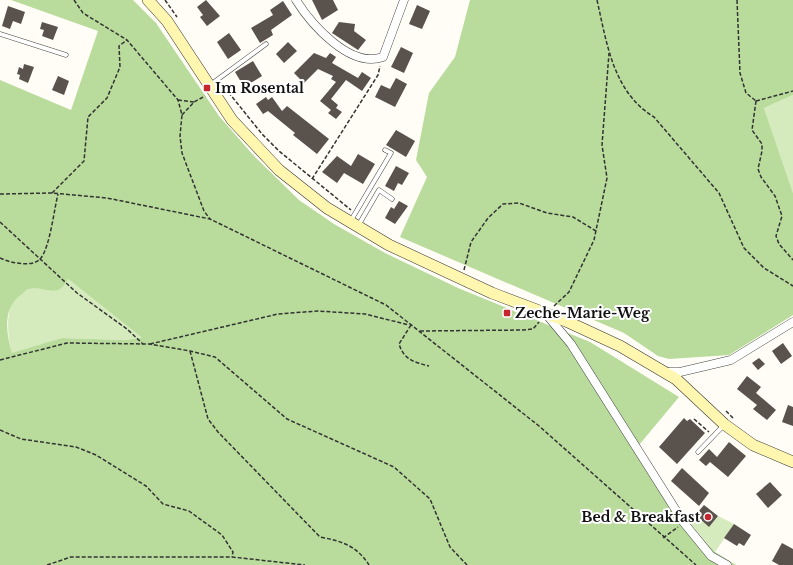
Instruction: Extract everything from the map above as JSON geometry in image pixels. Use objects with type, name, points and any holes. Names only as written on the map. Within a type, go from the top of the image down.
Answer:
[{"type":"main road","points":[[148,0],[167,21],[214,86],[232,120],[279,170],[327,208],[355,221],[389,246],[485,290],[549,310],[620,346],[667,372],[724,424],[752,445],[793,462]]},
{"type":"street","points":[[296,0],[303,12],[330,41],[360,58],[375,60],[383,57],[404,0]]},
{"type":"street","points":[[549,310],[684,522],[711,556],[727,565]]},
{"type":"street","points":[[667,372],[680,372],[731,360],[793,322]]},
{"type":"lane","points":[[0,34],[66,56]]},
{"type":"lane","points":[[214,86],[266,44]]},
{"type":"lane","points":[[355,221],[391,153],[385,150]]},
{"type":"lane","points":[[355,221],[379,190],[392,198]]},
{"type":"lane","points":[[698,452],[724,424]]},
{"type":"path","points":[[74,0],[83,13],[127,40],[178,100],[182,115],[180,136],[182,153],[204,210],[210,220]]},
{"type":"path","points":[[164,0],[180,21]]},
{"type":"path","points":[[597,0],[615,73],[629,96],[643,111],[654,117],[719,193],[744,248],[764,268],[793,286]]},
{"type":"path","points":[[737,0],[740,73],[746,93],[756,101]]},
{"type":"path","points":[[52,193],[84,161],[88,117],[107,98],[120,67],[119,46],[127,40]]},
{"type":"path","points":[[420,331],[534,329],[549,310],[569,292],[594,240],[607,178],[602,145],[609,53]]},
{"type":"path","points":[[312,180],[378,75],[383,57]]},
{"type":"path","points":[[182,115],[194,102],[214,86],[262,134],[355,221]]},
{"type":"path","points":[[756,101],[793,91]]},
{"type":"path","points":[[178,100],[194,102]]},
{"type":"path","points":[[756,101],[752,130],[762,144],[758,169],[775,196],[782,216],[776,236],[779,244],[793,260]]},
{"type":"path","points":[[0,194],[52,193],[107,198],[210,220],[386,305],[539,426],[663,538],[696,565]]},
{"type":"path","points":[[0,258],[9,262],[32,264],[41,259],[46,249],[58,194]]},
{"type":"path","points":[[464,271],[471,242],[488,218],[503,204],[519,202],[547,213],[573,217],[596,231]]},
{"type":"path","points":[[0,222],[77,293],[127,329],[143,344]]},
{"type":"path","points":[[549,310],[560,310]]},
{"type":"path","points":[[149,344],[278,314],[318,311],[365,314],[411,325]]},
{"type":"path","points":[[411,325],[399,344],[402,354],[410,360],[429,366]]},
{"type":"path","points":[[0,360],[67,344],[149,344],[215,357],[286,419],[394,467],[430,499],[450,547],[467,565]]},
{"type":"path","points":[[190,351],[208,418],[218,432],[320,537],[341,541],[362,554],[369,565]]},
{"type":"path","points":[[724,409],[735,419]]},
{"type":"path","points":[[694,419],[708,431]]},
{"type":"path","points":[[0,430],[21,439],[76,447],[96,455],[146,486],[163,504],[189,511],[222,535],[233,552],[232,558]]},
{"type":"path","points":[[663,538],[684,522]]},
{"type":"path","points":[[47,565],[71,557],[232,558],[268,560],[305,565]]},
{"type":"path","points":[[267,565],[268,560]]},
{"type":"green space","points":[[11,0],[133,0],[156,23],[219,116],[254,156],[299,200],[334,224],[385,253],[458,288],[590,342],[679,397],[639,445],[689,523],[715,552],[736,565],[0,565],[0,80],[71,110],[98,31]],"holes":[[[68,279],[141,337],[125,340],[62,338],[12,353],[7,329],[8,314],[11,306],[16,300],[29,289],[37,288],[53,291],[57,290],[60,289]]]},
{"type":"green space","points":[[470,0],[793,0],[793,95],[764,108],[793,193],[793,315],[729,355],[669,359],[658,356],[624,333],[400,237],[427,177],[416,160],[429,93],[455,57]]},
{"type":"green space","points":[[793,95],[793,193],[764,108]]},
{"type":"green space","points":[[68,279],[142,338],[125,340],[62,338],[12,354],[8,326],[11,307],[15,299],[21,293],[30,289],[58,289]]},
{"type":"green space","points":[[697,513],[701,516],[699,518],[709,527],[718,516],[734,524],[715,552],[689,522]]},
{"type":"building","points":[[206,0],[220,16],[207,26],[200,17],[203,15],[197,7]]},
{"type":"building","points":[[312,0],[333,0],[338,10],[322,20]]},
{"type":"building","points":[[283,1],[292,15],[271,30],[273,35],[260,43],[251,28],[273,15],[270,10]]},
{"type":"building","points":[[417,5],[430,11],[422,29],[409,24]]},
{"type":"building","points":[[8,6],[25,12],[21,24],[13,21],[10,29],[2,26]]},
{"type":"building","points":[[42,22],[58,27],[53,40],[42,36],[44,30],[40,29]]},
{"type":"building","points":[[339,22],[355,24],[354,31],[366,40],[358,50],[332,33]]},
{"type":"building","points":[[229,33],[241,50],[228,59],[217,42]]},
{"type":"building","points":[[288,42],[297,51],[284,63],[276,54]]},
{"type":"building","points":[[401,47],[413,53],[404,73],[391,67]]},
{"type":"building","points":[[314,53],[326,58],[330,53],[336,57],[332,63],[358,78],[362,72],[371,78],[362,91],[346,80],[331,99],[338,105],[336,108],[342,112],[336,119],[328,113],[331,110],[320,101],[336,82],[331,79],[333,76],[318,69],[304,83],[294,73]]},
{"type":"building","points":[[253,61],[262,76],[244,87],[235,72]]},
{"type":"building","points":[[24,64],[34,67],[28,83],[19,79],[20,75],[17,74],[19,67],[23,69]]},
{"type":"building","points":[[58,76],[69,81],[64,95],[52,90]]},
{"type":"building","points":[[396,78],[407,84],[395,107],[375,97],[381,85],[390,89]]},
{"type":"building","points":[[266,97],[268,100],[272,97],[282,111],[287,106],[329,139],[317,154],[293,135],[295,133],[268,111],[263,114],[256,104]]},
{"type":"building","points":[[396,130],[415,141],[406,157],[386,145]]},
{"type":"building","points":[[358,154],[375,164],[363,184],[344,173],[337,183],[322,172],[337,156],[351,166]]},
{"type":"building","points":[[396,166],[409,173],[402,185],[398,183],[394,191],[385,186]]},
{"type":"building","points":[[399,201],[408,206],[395,224],[385,218],[391,207],[394,209]]},
{"type":"building","points":[[783,343],[792,356],[781,364],[772,351]]},
{"type":"building","points":[[759,358],[765,364],[758,370],[752,363]]},
{"type":"building","points":[[747,376],[761,387],[756,393],[776,410],[767,420],[753,409],[757,405],[737,389]]},
{"type":"building","points":[[788,405],[793,407],[793,426],[782,422]]},
{"type":"building","points":[[684,418],[687,421],[690,419],[705,433],[677,464],[659,447]]},
{"type":"building","points":[[729,442],[746,456],[728,477],[710,462],[706,466],[699,460],[709,449],[717,457]]},
{"type":"building","points":[[682,468],[709,493],[699,506],[671,481]]},
{"type":"building","points":[[770,482],[782,495],[768,508],[756,494]]},
{"type":"building","name":"Bed & Breakfast","points":[[704,505],[718,516],[709,527],[699,518],[701,516],[697,513]]},
{"type":"building","points":[[734,524],[751,535],[744,546],[739,543],[737,546],[724,538]]},
{"type":"building","points":[[782,543],[793,549],[793,565],[779,565],[772,561]]},
{"type":"place","name":"Im Rosental","points":[[207,88]]},
{"type":"place","name":"Zeche-Marie-Weg","points":[[507,313]]},
{"type":"place","name":"Bed & Breakfast","points":[[708,517]]}]
